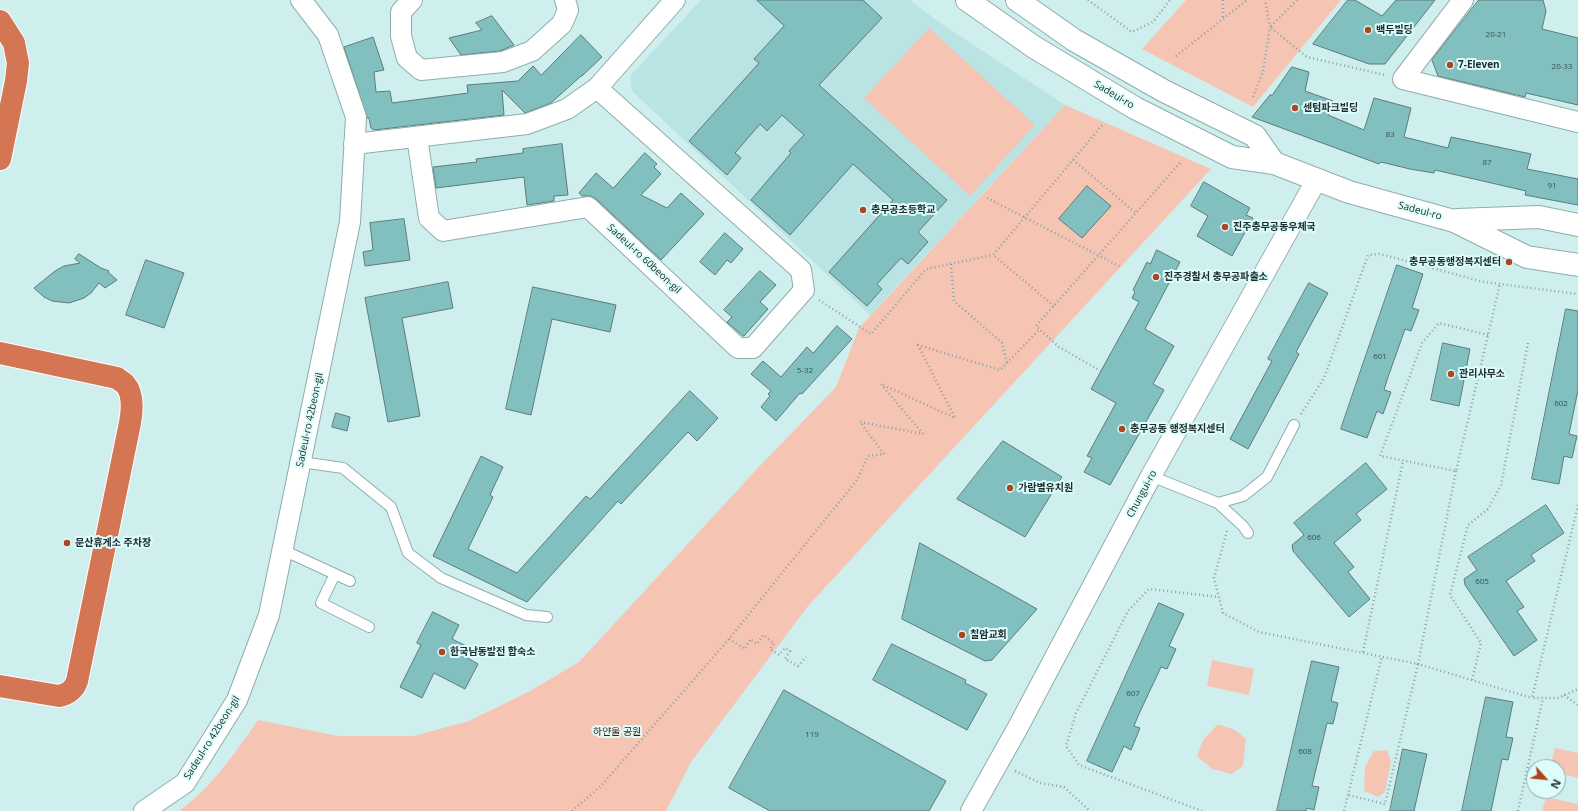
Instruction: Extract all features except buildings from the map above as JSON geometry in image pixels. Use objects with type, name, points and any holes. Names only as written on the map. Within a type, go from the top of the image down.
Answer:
[{"type":"highway","points":[[0,21],[14,43],[18,63],[16,81],[0,159]]},
{"type":"highway","points":[[0,353],[117,378],[125,384],[129,393],[132,408],[75,688],[64,695],[59,696],[0,686]]},
{"type":"street","name":"Sadeul-ro 42beon-gil","points":[[144,811],[185,782],[237,700],[269,615],[350,222],[356,117],[328,35],[301,0]]},
{"type":"street","points":[[412,0],[401,12],[401,36],[407,58],[420,70],[503,62],[532,51],[562,24],[568,10],[565,0]]},
{"type":"street","points":[[354,144],[527,124],[566,109],[597,88],[675,0]]},
{"type":"street","name":"Sadeul-ro","points":[[967,0],[1034,47],[1135,108],[1232,157],[1274,163],[1349,192],[1454,221],[1527,256],[1578,265]]},
{"type":"street","points":[[1017,0],[1074,40],[1157,87],[1255,136],[1274,163]]},
{"type":"street","points":[[1463,0],[1403,80],[1578,122]]},
{"type":"street","points":[[597,88],[801,270],[804,290]]},
{"type":"street","name":"Sadeul-ro 60beon-gil","points":[[417,136],[429,218],[443,231],[588,207],[738,348],[753,348],[804,290]]},
{"type":"street","name":"Chungui-ro","points":[[971,811],[1151,476],[1317,179]]},
{"type":"street","name":"Sadeul-ro","points":[[1454,221],[1539,217],[1578,226]]},
{"type":"lane","points":[[1218,503],[1243,496],[1267,477],[1294,425]]},
{"type":"lane","points":[[301,462],[343,468],[391,507],[408,553],[441,578],[526,615],[547,618]]},
{"type":"lane","points":[[1151,476],[1218,503],[1243,526],[1248,533]]},
{"type":"lane","points":[[283,550],[350,581]]},
{"type":"lane","points":[[335,574],[322,604],[368,627]]},
{"type":"path","points":[[1088,0],[1132,32],[1153,22],[1170,0]]},
{"type":"path","points":[[1223,0],[1223,19]]},
{"type":"path","points":[[1176,56],[1247,0]]},
{"type":"path","points":[[1253,97],[1263,72],[1270,27],[1265,0]]},
{"type":"path","points":[[1270,27],[1297,0]]},
{"type":"path","points":[[1270,27],[1307,57],[1403,80]]},
{"type":"path","points":[[804,290],[871,334],[926,269],[993,254],[1104,123]]},
{"type":"path","points":[[1073,160],[1136,213]]},
{"type":"path","points":[[1101,371],[1059,347],[1036,326],[1180,163]]},
{"type":"path","points":[[987,198],[1121,267]]},
{"type":"path","points":[[993,254],[1054,306]]},
{"type":"path","points":[[1294,425],[1324,378],[1368,255],[1380,254],[1484,282],[1578,294]]},
{"type":"path","points":[[951,264],[954,301],[1002,343],[1007,364]]},
{"type":"path","points":[[1348,795],[1385,804],[1418,664],[1456,471],[1500,284]]},
{"type":"path","points":[[1456,471],[1380,456],[1422,343],[1439,323],[1488,334]]},
{"type":"path","points":[[572,811],[600,787],[730,639],[856,480],[868,456],[884,454],[860,422],[923,434],[882,384],[955,418],[918,345],[1000,370],[1040,329]]},
{"type":"path","points":[[1472,680],[1481,643],[1450,596],[1468,525],[1488,509],[1501,485],[1528,343]]},
{"type":"path","points":[[1363,652],[1403,461]]},
{"type":"path","points":[[1532,698],[1578,505]]},
{"type":"path","points":[[1231,515],[1214,578],[1223,613],[1259,632],[1418,664],[1532,698],[1558,698],[1578,689]]},
{"type":"path","points":[[1202,811],[1079,765],[1066,746],[1076,713],[1128,611],[1149,589],[1219,597]]},
{"type":"path","points":[[730,639],[745,649],[750,639],[757,644],[763,636],[774,643],[770,649],[780,655],[785,648],[790,651],[785,659],[798,666],[806,657]]},
{"type":"path","points":[[1344,811],[1382,656]]},
{"type":"path","points":[[1564,695],[1578,705]]},
{"type":"path","points":[[1518,811],[1543,698]]},
{"type":"path","points":[[997,762],[1040,783],[1064,787],[1090,811]]},
{"type":"shaded area","name":"충무공초등학교","points":[[701,0],[910,0],[940,23],[1065,105],[870,315],[632,91],[630,76]]},
{"type":"green space","points":[[1186,0],[1341,0],[1253,107],[1142,49]]},
{"type":"green space","points":[[929,28],[1035,125],[970,196],[864,98]]},
{"type":"green space","name":"하얀울 공원","points":[[1065,105],[1211,169],[808,606],[691,762],[666,811],[179,811],[191,802],[222,769],[258,720],[338,736],[414,736],[469,721],[530,691],[579,662],[756,470],[836,387],[859,328]]},
{"type":"green space","points":[[1212,660],[1254,669],[1249,695],[1207,686]]},
{"type":"green space","points":[[1218,724],[1235,730],[1246,739],[1243,766],[1232,774],[1212,769],[1197,756],[1203,740]]},
{"type":"green space","points":[[1555,748],[1578,753],[1578,778],[1566,775],[1566,759],[1552,759]]},
{"type":"green space","points":[[1387,750],[1391,762],[1385,792],[1378,797],[1364,791],[1365,767],[1374,751]]},
{"type":"green space","points":[[1545,799],[1555,799],[1578,804],[1578,811],[1542,811]]},
{"type":"place","name":"백두빌딩","points":[[1368,30]]},
{"type":"place","name":"7-Eleven","points":[[1450,65]]},
{"type":"place","name":"센텀파크빌딩","points":[[1295,108]]},
{"type":"place","name":"충무공초등학교","points":[[863,210]]},
{"type":"place","name":"진주충무공동우체국","points":[[1225,227]]},
{"type":"place","name":"충무공동행정복지센터","points":[[1509,262]]},
{"type":"place","name":"진주경찰서 충무공파출소","points":[[1156,277]]},
{"type":"place","name":"관리사무소","points":[[1451,374]]},
{"type":"place","name":"충무공동 행정복지센터","points":[[1122,429]]},
{"type":"place","name":"가람별유치원","points":[[1010,488]]},
{"type":"place","name":"문산휴게소 주차장","points":[[67,543]]},
{"type":"place","name":"칠암교회","points":[[962,635]]},
{"type":"place","name":"한국남동발전 합숙소","points":[[442,652]]}]
